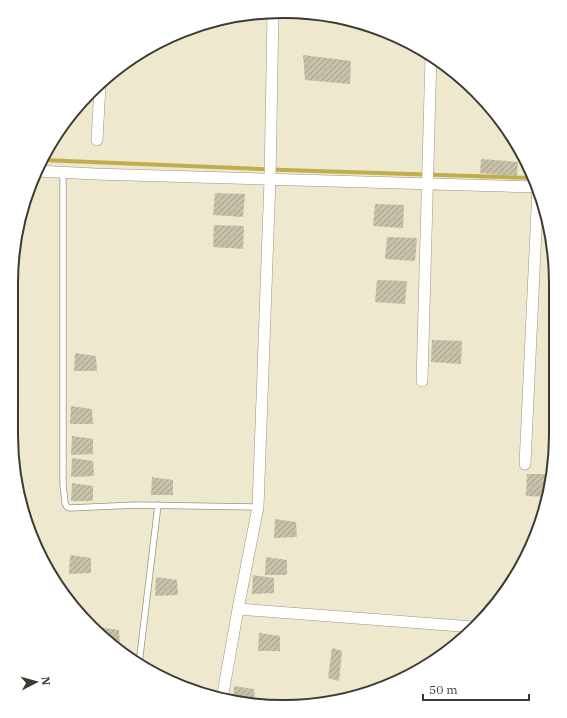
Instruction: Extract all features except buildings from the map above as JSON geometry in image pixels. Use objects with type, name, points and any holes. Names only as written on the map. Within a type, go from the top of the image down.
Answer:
[{"type":"street","points":[[223,693],[258,507],[270,179],[273,19]]},
{"type":"street","points":[[422,381],[432,64]]},
{"type":"street","points":[[97,140],[100,92]]},
{"type":"street","points":[[43,171],[531,187]]},
{"type":"street","points":[[525,464],[536,203]]},
{"type":"street","points":[[236,619],[466,627]]},
{"type":"lane","points":[[63,172],[63,484],[65,503],[70,508],[136,505],[258,507]]},
{"type":"lane","points":[[139,657],[158,505]]},
{"type":"waterway","points":[[48,160],[527,178]]}]
